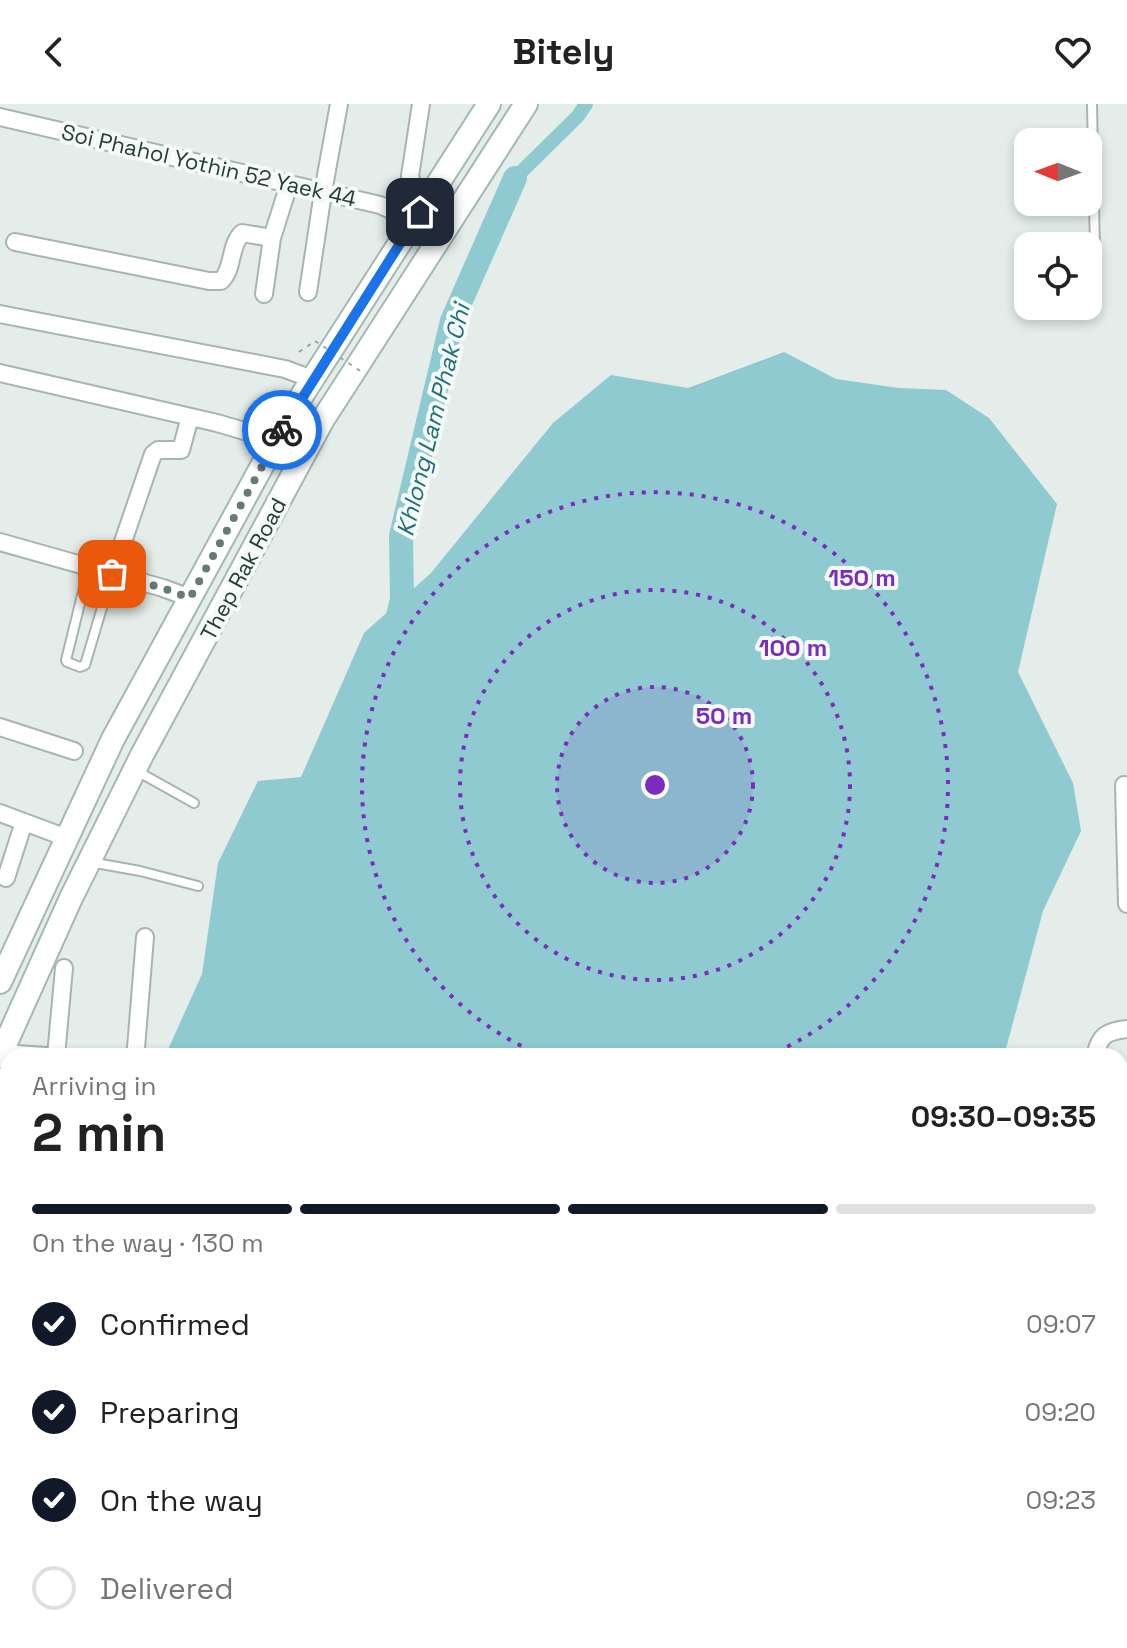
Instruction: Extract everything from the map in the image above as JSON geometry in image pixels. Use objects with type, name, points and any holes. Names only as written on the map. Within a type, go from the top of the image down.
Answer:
[{"type":"main road","name":"Thep Rak Road","points":[[0,982],[119,728],[277,438],[489,104]]},
{"type":"main road","name":"Thep Rak Road","points":[[4,1048],[89,862],[151,738],[322,421],[526,104]]},
{"type":"main road","points":[[119,728],[126,742],[142,744],[151,738]]},
{"type":"main road","points":[[101,765],[114,763],[130,780]]},
{"type":"street","points":[[308,292],[339,104]]},
{"type":"street","points":[[418,216],[410,176],[421,104]]},
{"type":"street","name":"Soi Phahol Yothin 52 Yaek 44","points":[[2,116],[418,216]]},
{"type":"street","points":[[264,294],[272,238],[289,184]]},
{"type":"street","points":[[15,242],[221,281],[227,276],[236,239],[242,233],[272,238]]},
{"type":"street","points":[[0,314],[285,369],[312,379]]},
{"type":"street","points":[[0,373],[277,438]]},
{"type":"street","points":[[112,574],[153,454],[158,450],[181,450],[190,417]]},
{"type":"street","points":[[0,542],[190,598]]},
{"type":"street","points":[[0,727],[74,751]]},
{"type":"street","points":[[1124,785],[1127,904]]},
{"type":"street","points":[[0,813],[67,838]]},
{"type":"street","points":[[6,878],[24,822]]},
{"type":"street","points":[[136,1048],[145,937]]},
{"type":"street","points":[[57,1048],[64,968]]},
{"type":"street","points":[[1098,1048],[1104,1035],[1127,1029]]},
{"type":"lane","points":[[1092,104],[1095,232]]},
{"type":"lane","points":[[89,567],[66,661],[80,667],[85,665],[112,574]]},
{"type":"lane","points":[[130,780],[194,803]]},
{"type":"lane","points":[[89,862],[198,886]]},
{"type":"path","points":[[299,352],[315,341],[365,374]]},
{"type":"water","points":[[784,352],[836,379],[899,388],[946,390],[989,418],[1057,504],[1018,672],[1073,783],[1081,831],[1043,911],[1006,1048],[169,1048],[202,974],[218,863],[258,781],[301,777],[364,633],[431,573],[553,423],[611,375],[688,388]]},
{"type":"waterway","name":"Khlong Lam Phak Chi","points":[[515,178],[578,116],[586,104]]},
{"type":"waterway","name":"Khlong Lam Phak Chi","points":[[395,629],[402,599],[401,536],[452,321],[515,178]]},
{"type":"way so far","points":[[112,574],[190,598],[282,430]]},
{"type":"route","points":[[282,430],[420,212]]}]
